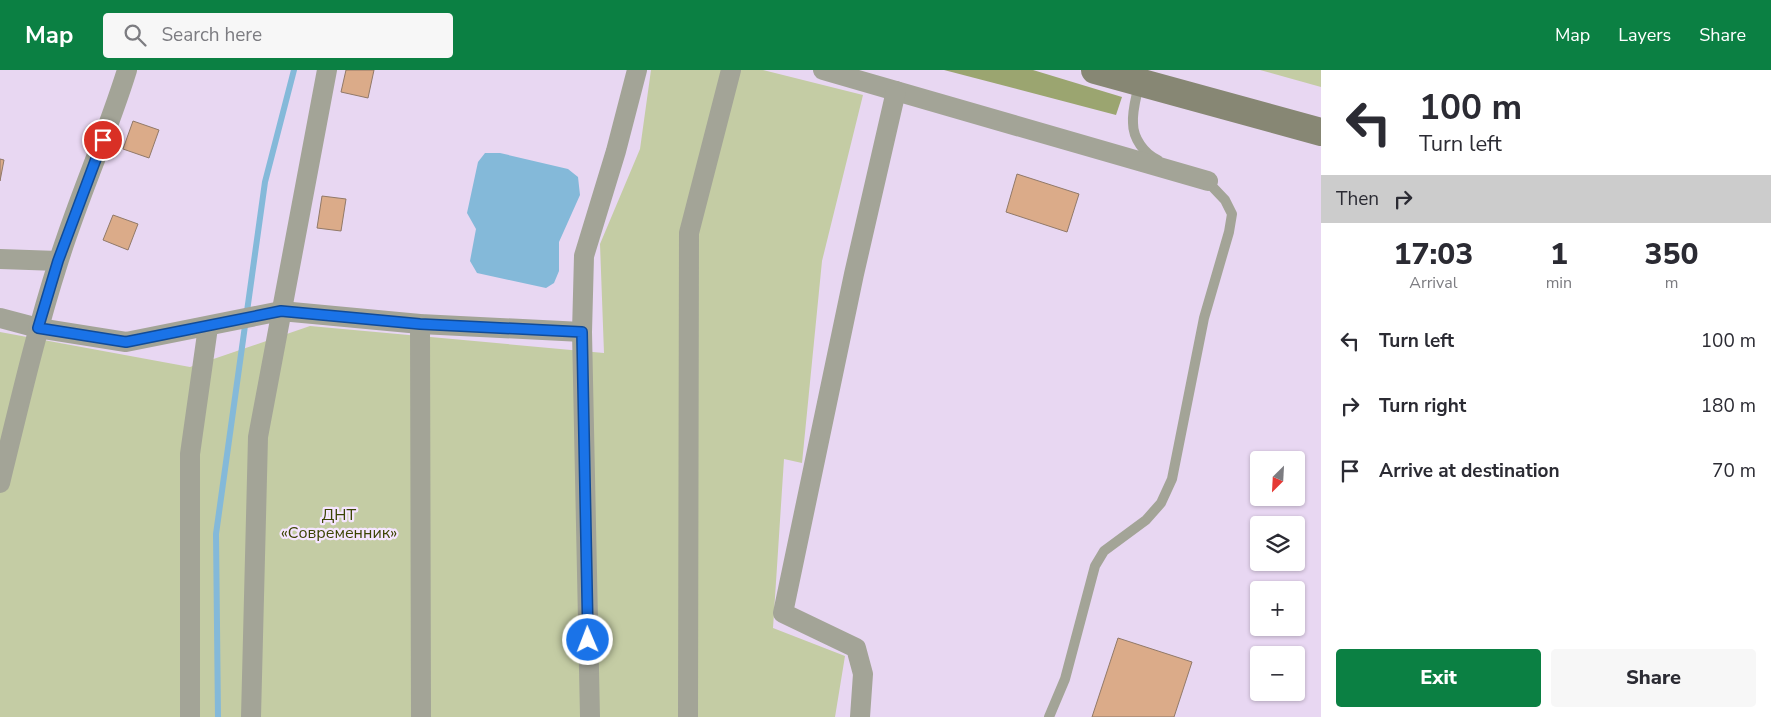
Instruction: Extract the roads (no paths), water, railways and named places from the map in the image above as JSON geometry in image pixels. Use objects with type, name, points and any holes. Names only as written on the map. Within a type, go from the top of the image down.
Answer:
[{"type":"street","points":[[0,483],[38,328],[58,261],[116,105],[127,70]]},
{"type":"street","points":[[251,717],[258,437],[327,70]]},
{"type":"street","points":[[590,717],[582,332],[584,256],[616,151],[637,70]]},
{"type":"street","points":[[688,717],[689,233],[731,70]]},
{"type":"street","points":[[823,70],[1208,181]]},
{"type":"street","points":[[1095,70],[1321,132]]},
{"type":"street","points":[[860,717],[863,674],[856,648],[783,613],[852,284],[896,91]]},
{"type":"street","points":[[0,259],[58,261]]},
{"type":"street","points":[[0,318],[38,328],[126,342],[281,311],[420,324],[582,332]]},
{"type":"street","points":[[420,324],[421,717]]},
{"type":"street","points":[[190,717],[190,454],[208,327]]},
{"type":"lane","points":[[1049,717],[1065,679],[1095,566],[1104,551],[1146,520],[1161,502],[1172,479],[1204,318],[1229,232],[1232,214],[1225,200],[1208,181],[1151,157],[1138,143],[1133,123],[1139,82]]},
{"type":"water","points":[[485,153],[500,153],[568,169],[578,177],[580,195],[559,242],[559,271],[554,283],[546,288],[477,273],[470,261],[476,229],[467,213],[478,162]]},
{"type":"waterway","points":[[218,717],[216,534],[265,182],[294,70]]},
{"type":"park label","name":"ДНТ «Современник»","points":[[339,523]]}]
